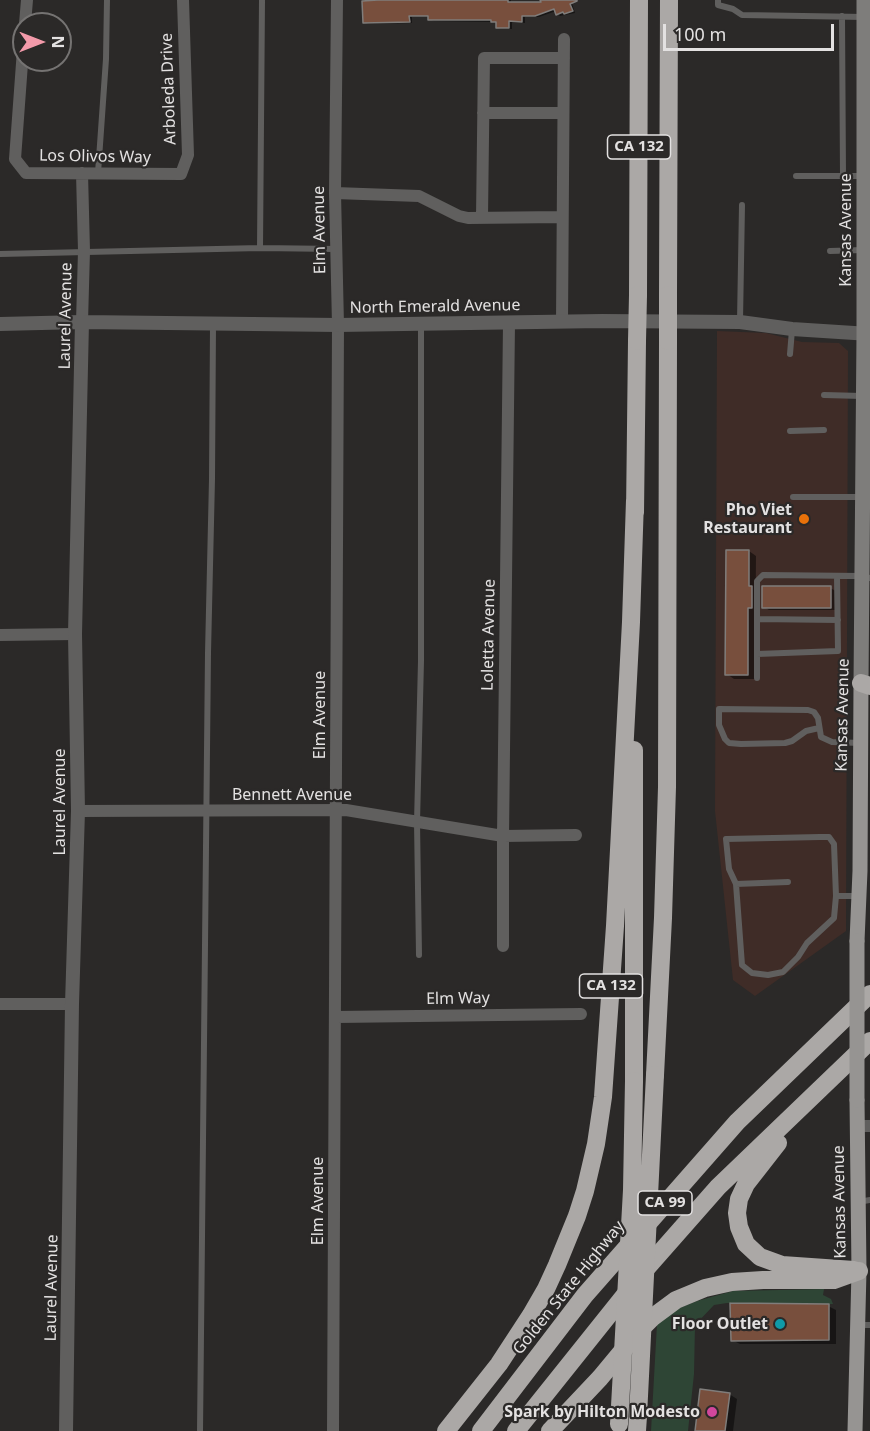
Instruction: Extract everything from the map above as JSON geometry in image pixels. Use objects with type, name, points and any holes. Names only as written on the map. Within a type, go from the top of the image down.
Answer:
[{"type":"highway","name":"CA 132","points":[[447,1431],[499,1364],[546,1289],[577,1216],[585,1191],[596,1144],[603,1097],[615,926],[631,622],[638,295],[639,0]]},
{"type":"highway","name":"CA 132","points":[[637,1423],[663,918],[667,787],[669,0]]},
{"type":"highway","points":[[619,1427],[632,1198],[635,500]]},
{"type":"highway","name":"Golden State Highway","points":[[481,1431],[585,1295],[737,1122],[870,994]]},
{"type":"highway","name":"CA 99","points":[[516,1431],[644,1271],[718,1187],[870,1041]]},
{"type":"highway","points":[[844,1065],[758,1167],[742,1191],[737,1205],[738,1227],[751,1250],[766,1260],[790,1266],[864,1269]]},
{"type":"highway","points":[[550,1431],[600,1378],[646,1323],[676,1300],[705,1288],[732,1282],[834,1280],[864,1269]]},
{"type":"main road","name":"Kansas Avenue","points":[[855,1431],[864,1325],[864,1126],[857,1100],[857,941],[859,896],[865,871],[865,790],[860,743],[867,683],[866,558],[862,497],[863,396],[867,334],[864,0]]},
{"type":"street","name":"Arboleda Drive","points":[[181,174],[188,155],[183,0]]},
{"type":"street","name":"Elm Avenue","points":[[333,1431],[337,810],[338,325],[335,193],[337,0]]},
{"type":"street","points":[[562,322],[564,39]]},
{"type":"street","points":[[482,218],[484,58],[564,58]]},
{"type":"street","name":"Los Olivos Way","points":[[21,72],[15,159],[26,173],[181,174]]},
{"type":"street","points":[[483,113],[563,112]]},
{"type":"street","name":"Laurel Avenue","points":[[66,1431],[72,1004],[78,811],[75,634],[84,251],[82,173]]},
{"type":"street","points":[[335,193],[419,196],[459,216],[468,218],[562,217]]},
{"type":"street","name":"North Emerald Avenue","points":[[0,324],[82,322],[338,325],[740,322],[792,329],[867,334]]},
{"type":"street","name":"Loletta Avenue","points":[[503,946],[509,323]]},
{"type":"street","points":[[0,635],[75,634]]},
{"type":"street","name":"Bennett Avenue","points":[[78,811],[337,810],[357,811],[503,836],[576,835]]},
{"type":"street","points":[[0,1004],[72,1004]]},
{"type":"street","name":"Elm Way","points":[[336,1017],[581,1014]]},
{"type":"lane","points":[[98,174],[106,59],[107,0]]},
{"type":"lane","points":[[260,248],[262,0]]},
{"type":"lane","points":[[718,0],[718,5],[733,9],[742,15],[864,17]]},
{"type":"lane","points":[[842,16],[843,176]]},
{"type":"lane","points":[[796,176],[843,176],[866,185]]},
{"type":"lane","points":[[740,322],[742,205]]},
{"type":"lane","points":[[0,254],[260,248],[336,249]]},
{"type":"lane","points":[[830,251],[866,255]]},
{"type":"lane","points":[[200,1431],[213,323]]},
{"type":"lane","points":[[419,955],[417,822],[421,661],[421,324]]},
{"type":"lane","points":[[790,354],[792,329]]},
{"type":"lane","points":[[824,395],[863,396]]},
{"type":"lane","points":[[790,431],[824,430]]},
{"type":"lane","points":[[793,497],[862,497]]},
{"type":"lane","points":[[757,678],[757,581],[763,575],[866,577]]},
{"type":"lane","points":[[757,654],[838,651],[837,576]]},
{"type":"lane","points":[[757,619],[837,620]]},
{"type":"lane","points":[[819,728],[806,731],[785,743],[729,743],[719,725],[719,709],[808,710],[814,712],[818,718],[821,737],[832,742],[860,743]]},
{"type":"lane","points":[[829,837],[834,844],[836,896],[834,918],[807,943],[798,957],[783,972],[768,975],[752,973],[742,965],[736,884],[729,869],[726,839],[829,837]]},
{"type":"lane","points":[[736,884],[788,882]]},
{"type":"lane","points":[[836,896],[859,896]]},
{"type":"shaded area","points":[[717,331],[766,333],[802,342],[839,343],[848,351],[846,931],[755,996],[733,980],[715,811]]},
{"type":"green space","points":[[824,1289],[823,1295],[831,1299],[833,1304],[727,1303],[714,1305],[695,1325],[694,1374],[688,1431],[651,1431],[657,1324],[677,1309],[733,1291]]},
{"type":"building","points":[[362,1],[577,1],[570,4],[573,11],[556,15],[554,9],[535,16],[522,16],[522,22],[509,21],[509,28],[496,28],[496,22],[491,22],[491,20],[428,20],[428,16],[409,16],[410,22],[363,23]]},
{"type":"building","points":[[726,550],[749,550],[749,586],[752,586],[752,608],[748,608],[748,675],[725,675]]},
{"type":"building","points":[[762,586],[831,586],[831,608],[762,608]]},
{"type":"building","name":"Floor Outlet","points":[[730,1303],[829,1304],[829,1340],[731,1341]]},
{"type":"building","name":"Spark by Hilton Modesto","points":[[700,1389],[730,1393],[725,1431],[695,1431]]},
{"type":"place","name":"Pho Viet Restaurant","points":[[804,519]]},
{"type":"place","name":"Floor Outlet","points":[[780,1324]]},
{"type":"place","name":"Spark by Hilton Modesto","points":[[712,1412]]}]
